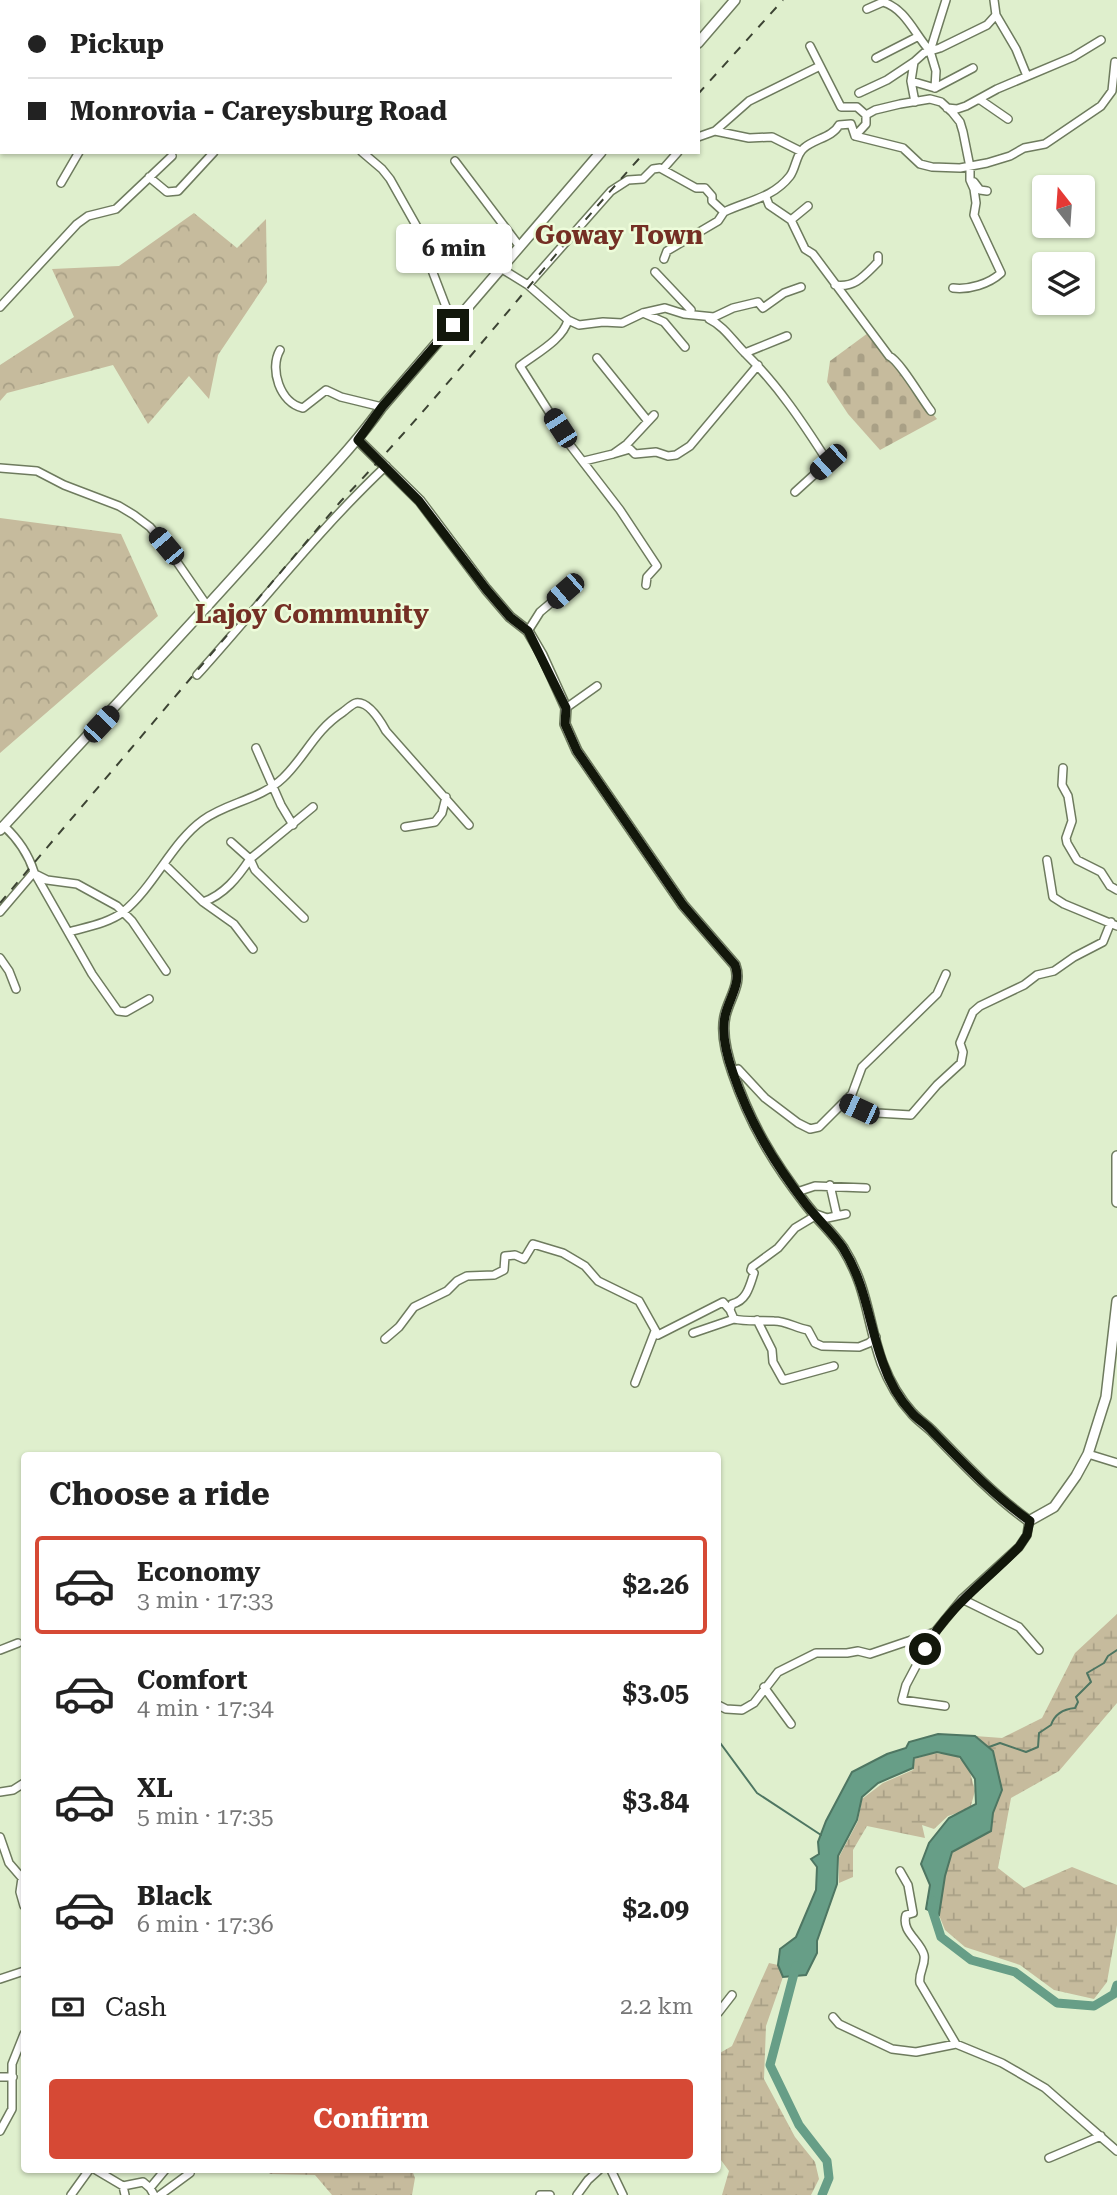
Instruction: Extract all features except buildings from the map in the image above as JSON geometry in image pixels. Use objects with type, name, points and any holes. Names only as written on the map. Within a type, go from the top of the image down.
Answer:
[{"type":"main road","points":[[700,41],[735,0]]},
{"type":"main road","points":[[2,828],[208,607],[320,479],[358,440],[382,407],[597,154]]},
{"type":"main road","points":[[358,440],[425,507],[502,607],[528,631],[566,708],[565,724],[577,751],[683,905],[735,965],[738,982],[729,1003],[724,1029],[733,1072],[753,1124],[768,1152],[841,1246],[863,1286],[890,1380],[913,1415],[975,1476],[1030,1521],[1054,1507],[1088,1454],[1106,1397],[1117,1301]]},
{"type":"main road","points":[[1117,1156],[1117,1202]]},
{"type":"street","points":[[930,51],[946,0]]},
{"type":"street","points":[[994,0],[996,15],[1016,49],[1027,76]]},
{"type":"street","points":[[867,9],[888,2],[912,26],[930,51],[936,71],[935,88]]},
{"type":"street","points":[[859,93],[887,80],[924,53],[979,29],[996,15]]},
{"type":"street","points":[[876,58],[918,37]]},
{"type":"street","points":[[947,108],[957,109],[1073,57],[1101,40]]},
{"type":"street","points":[[810,46],[841,107],[858,107],[866,115],[866,124],[855,136]]},
{"type":"street","points":[[914,62],[911,81],[915,102]]},
{"type":"street","points":[[855,136],[903,148],[920,164],[932,167],[970,167],[1010,156],[1024,148],[1045,144],[1101,106],[1112,91],[1115,62]]},
{"type":"street","points":[[700,136],[715,131],[749,101],[820,66]]},
{"type":"street","points":[[911,81],[935,88],[973,68]]},
{"type":"street","points":[[866,115],[875,110],[930,99],[941,102],[960,122],[974,189],[974,215],[1001,273],[997,278],[971,288],[953,288]]},
{"type":"street","points":[[979,99],[1008,119]]},
{"type":"street","points":[[664,259],[667,251],[718,221],[724,212],[766,197],[783,185],[795,169],[800,151],[809,143],[835,132],[839,125],[851,124],[855,136]]},
{"type":"street","points":[[715,131],[749,138],[772,137],[800,151]]},
{"type":"street","points":[[61,183],[78,154]]},
{"type":"street","points":[[149,177],[167,192],[178,191],[212,154]]},
{"type":"street","points":[[364,154],[390,179],[421,234],[453,325]]},
{"type":"street","points":[[663,169],[676,154]]},
{"type":"street","points":[[0,307],[77,224],[88,216],[116,209],[172,156]]},
{"type":"street","points":[[454,161],[520,247]]},
{"type":"street","points":[[528,285],[611,191],[628,180],[643,179],[653,169],[663,169],[696,188],[705,188],[712,196],[712,201],[724,212]]},
{"type":"street","points":[[970,180],[980,190],[986,191]]},
{"type":"street","points":[[766,197],[769,205],[791,220],[805,248],[813,254],[889,356],[898,360],[910,383],[931,411]]},
{"type":"street","points":[[791,220],[808,206]]},
{"type":"street","points":[[834,285],[845,287],[854,284],[878,262],[878,256]]},
{"type":"street","points":[[502,269],[528,285],[568,320],[579,325],[622,323],[643,313],[668,308],[684,314],[718,316],[733,308],[758,302],[763,308],[779,295],[801,287]]},
{"type":"street","points":[[655,272],[691,310]]},
{"type":"street","points":[[643,313],[664,322],[685,347]]},
{"type":"street","points":[[705,317],[719,325],[758,365],[811,433],[828,462],[795,492]]},
{"type":"street","points":[[568,320],[566,328],[556,339],[520,366],[570,444],[620,510],[657,566],[647,578],[646,585]]},
{"type":"street","points":[[745,353],[788,336]]},
{"type":"street","points":[[280,350],[274,367],[275,374],[288,397],[299,408],[311,403],[326,390],[341,397],[382,407]]},
{"type":"street","points":[[597,358],[647,420]]},
{"type":"street","points":[[584,461],[630,449],[635,454],[656,452],[668,456],[676,455],[690,446],[758,365]]},
{"type":"street","points":[[613,454],[627,444],[654,415]]},
{"type":"street","points":[[197,676],[321,530],[386,466]]},
{"type":"street","points":[[0,468],[37,471],[134,514],[150,527],[166,546],[208,607]]},
{"type":"street","points":[[528,631],[540,612],[565,591]]},
{"type":"street","points":[[566,708],[597,687]]},
{"type":"street","points":[[69,932],[111,919],[123,912],[158,875],[164,864],[201,821],[273,786],[284,777],[328,722],[355,704],[360,703],[376,716],[386,731],[469,825]]},
{"type":"street","points":[[256,748],[281,805],[293,825]]},
{"type":"street","points":[[1063,768],[1062,785],[1068,796],[1072,821],[1067,843],[1077,860],[1101,872],[1110,886],[1117,890]]},
{"type":"street","points":[[405,827],[435,822],[442,813],[446,797]]},
{"type":"street","points":[[203,902],[213,899],[237,879],[250,859],[313,807]]},
{"type":"street","points":[[2,828],[25,851],[34,873],[92,974],[118,1011],[126,1012],[149,999]]},
{"type":"street","points":[[231,842],[304,918]]},
{"type":"street","points":[[845,1102],[877,1113],[911,1115],[961,1063],[963,1052],[960,1043],[973,1012],[1024,985],[1037,975],[1054,971],[1074,957],[1103,943],[1114,924],[1064,904],[1054,897],[1047,860]]},
{"type":"street","points":[[164,864],[203,902],[234,924],[253,948]]},
{"type":"street","points":[[0,912],[34,873]]},
{"type":"street","points":[[34,873],[42,878],[81,885],[90,893],[117,906],[132,920],[166,971]]},
{"type":"street","points":[[0,958],[16,989]]},
{"type":"street","points":[[733,1072],[738,1069],[765,1098],[810,1129],[825,1123],[852,1094],[862,1067],[888,1044],[894,1033],[921,1012],[937,994],[946,974]]},
{"type":"street","points":[[797,1192],[815,1186],[830,1185],[866,1188]]},
{"type":"street","points":[[830,1185],[837,1216]]},
{"type":"street","points":[[730,1310],[732,1304],[739,1302],[748,1291],[754,1273],[752,1267],[778,1248],[795,1228],[814,1214],[824,1218],[846,1214]]},
{"type":"street","points":[[385,1339],[399,1327],[414,1307],[447,1291],[467,1276],[494,1275],[504,1270],[505,1256],[515,1255],[524,1259],[533,1244],[563,1253],[585,1266],[598,1281],[639,1301],[658,1335],[723,1302],[734,1319]]},
{"type":"street","points":[[692,1333],[734,1319],[781,1322],[808,1329],[815,1343],[822,1346],[844,1345],[852,1348],[869,1343],[876,1337]]},
{"type":"street","points":[[757,1320],[783,1380],[834,1366]]},
{"type":"street","points":[[635,1383],[655,1331]]},
{"type":"street","points":[[1088,1454],[1117,1464]]},
{"type":"street","points":[[945,1706],[902,1700],[906,1685],[935,1632],[962,1599],[1019,1547],[1027,1535],[1030,1521]]},
{"type":"street","points":[[962,1599],[1019,1627],[1039,1650]]},
{"type":"street","points":[[721,1707],[743,1710],[754,1703],[778,1672],[816,1653],[858,1651],[870,1654],[935,1632]]},
{"type":"street","points":[[0,1650],[18,1643]]},
{"type":"street","points":[[764,1687],[791,1724]]},
{"type":"street","points":[[0,1792],[13,1790],[21,1785]]},
{"type":"street","points":[[0,1837],[9,1863],[21,1877]]},
{"type":"street","points":[[900,1871],[908,1885],[913,1913],[906,1915],[905,1926],[925,1960],[920,1983],[956,2044]]},
{"type":"street","points":[[0,1979],[21,1972]]},
{"type":"street","points":[[721,2009],[732,1996]]},
{"type":"street","points":[[832,2017],[839,2024],[892,2049],[916,2052],[956,2044],[1002,2063],[1032,2079],[1117,2151]]},
{"type":"street","points":[[0,2132],[12,2109],[13,2061],[21,2041]]},
{"type":"street","points":[[0,2077],[13,2077]]},
{"type":"street","points":[[1049,2158],[1101,2136]]},
{"type":"street","points":[[71,2195],[86,2173]]},
{"type":"street","points":[[101,2173],[123,2186],[143,2182],[152,2191],[162,2173]]},
{"type":"street","points":[[160,2195],[190,2173]]},
{"type":"street","points":[[577,2195],[596,2173]]},
{"type":"street","points":[[612,2173],[623,2195]]},
{"type":"street","points":[[123,2186],[125,2195]]},
{"type":"street","points":[[540,2195],[550,2195]]},
{"type":"green space","points":[[194,213],[237,248],[266,219],[267,282],[218,355],[209,399],[189,376],[148,424],[113,365],[7,393],[0,401],[0,365],[74,317],[52,269],[119,266]]},
{"type":"green space","points":[[868,333],[937,419],[880,450],[848,414],[827,382],[830,361]]},
{"type":"green space","points":[[0,518],[121,534],[158,616],[0,753]]},
{"type":"green space","points":[[1117,1614],[1117,1703],[1059,1771],[1011,1798],[998,1868],[1024,1888],[1072,1867],[1117,1885],[1117,1925],[1107,1982],[1094,1999],[1054,1990],[1020,1965],[965,1947],[945,1930],[939,1915],[952,1852],[991,1831],[993,1813],[1002,1790],[993,1751],[975,1736],[1002,1738],[1042,1718],[1075,1653]]},
{"type":"green space","points":[[933,1753],[956,1755],[969,1768],[975,1791],[970,1809],[948,1816],[934,1829],[922,1825],[925,1838],[867,1826],[853,1850],[853,1877],[839,1883],[839,1857],[858,1821],[862,1799],[883,1783],[913,1770],[915,1759]]},
{"type":"green space","points":[[769,1963],[778,1965],[783,1977],[766,2026],[764,2079],[795,2137],[815,2162],[819,2179],[811,2195],[722,2195],[729,2171],[721,2160],[721,2052],[732,2046]]},
{"type":"green space","points":[[413,2173],[415,2178],[412,2195],[332,2195],[315,2175],[270,2174]]},
{"type":"shaded area","points":[[938,1734],[975,1736],[993,1751],[1002,1790],[993,1813],[991,1831],[952,1852],[939,1915],[926,1909],[930,1885],[921,1864],[929,1843],[949,1818],[976,1804],[975,1779],[960,1757],[937,1752],[914,1758],[913,1768],[878,1783],[862,1797],[857,1820],[838,1856],[837,1884],[817,1941],[817,1953],[806,1975],[783,1977],[778,1965],[780,1949],[796,1937],[816,1890],[817,1867],[811,1859],[819,1854],[818,1842],[826,1821],[852,1772],[887,1754],[906,1748],[909,1742]]},
{"type":"waterway","points":[[989,1747],[1000,1743],[1026,1752],[1038,1747],[1039,1733],[1051,1725],[1060,1712],[1075,1708],[1078,1702],[1076,1697],[1091,1682],[1087,1673],[1104,1663],[1108,1656],[1117,1650]]},
{"type":"waterway","points":[[721,1744],[757,1793],[821,1835]]},
{"type":"waterway","points":[[933,1901],[932,1909],[941,1937],[971,1960],[1015,1972],[1057,2003],[1094,2006],[1114,1994],[1117,1985]]},
{"type":"waterway","points":[[796,1966],[770,2065],[799,2125],[827,2161],[829,2178],[822,2195]]},
{"type":"railway","points":[[700,92],[783,0]]},
{"type":"railway","points":[[0,903],[341,501],[419,416],[643,154]]},
{"type":"district","name":"Goway Town","points":[[619,235]]},
{"type":"district","name":"Lajoy Community","points":[[312,614]]},
{"type":"route","points":[[453,325],[382,407],[358,440],[403,483],[486,589],[510,617],[528,631],[566,708],[565,724],[577,751],[683,905],[735,965],[738,982],[729,1003],[724,1029],[733,1072],[753,1124],[768,1152],[815,1216],[841,1246],[863,1286],[882,1362],[895,1390],[913,1415],[931,1430],[951,1453],[1030,1521],[1027,1535],[1019,1547],[953,1608],[925,1649]]}]
